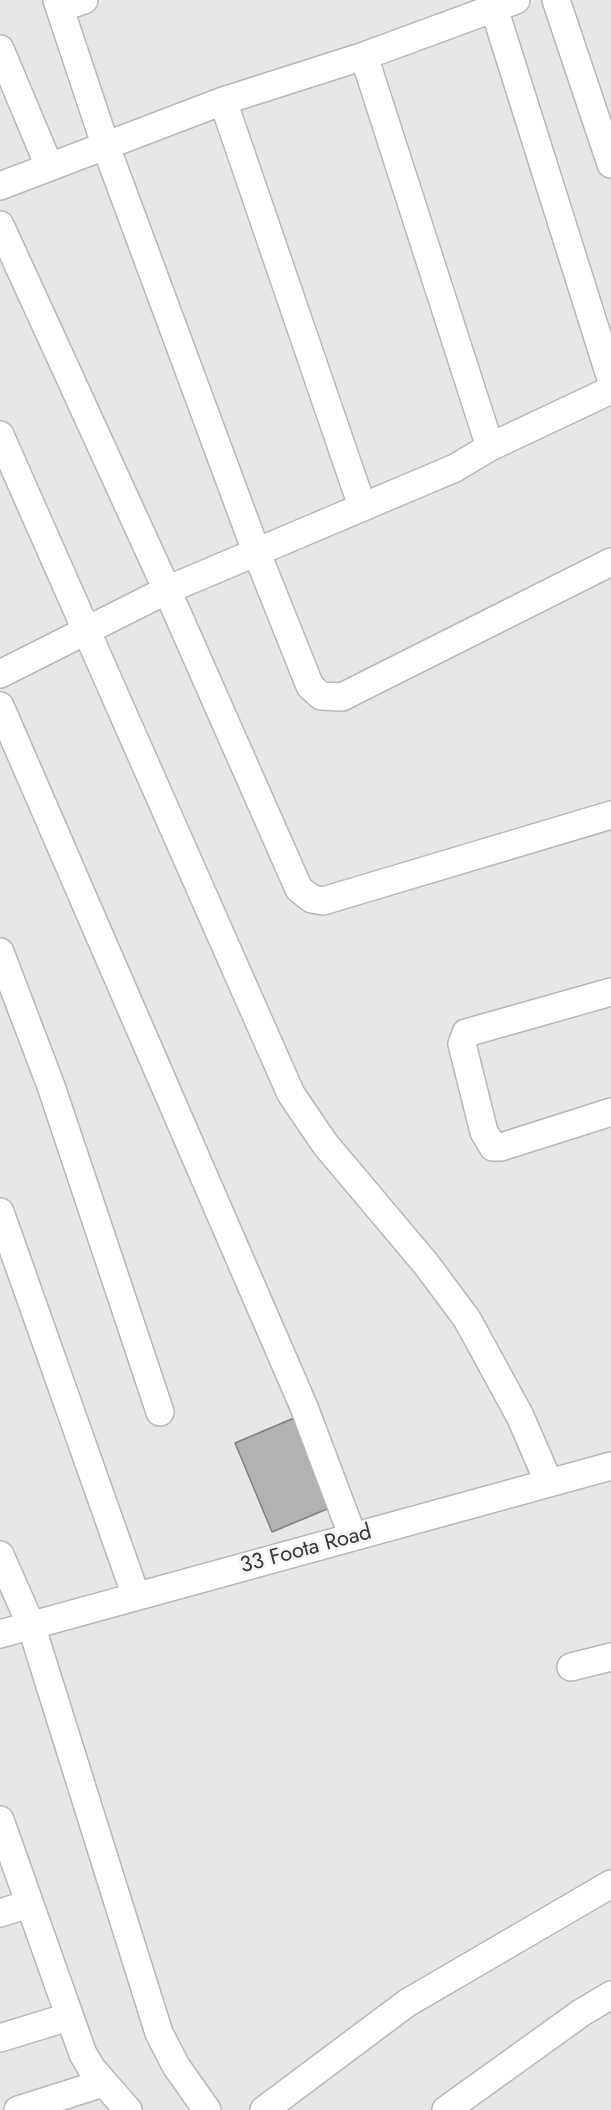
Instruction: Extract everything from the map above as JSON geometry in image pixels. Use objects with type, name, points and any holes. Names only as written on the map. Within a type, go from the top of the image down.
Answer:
[{"type":"street","points":[[556,0],[611,164]]},
{"type":"street","points":[[67,3],[105,144],[256,551],[310,686],[321,696],[342,697],[611,562]]},
{"type":"street","points":[[0,186],[105,144],[223,101],[364,56],[505,4],[611,379]]},
{"type":"street","points":[[0,49],[49,166]]},
{"type":"street","points":[[364,56],[490,447]]},
{"type":"street","points":[[223,101],[362,507]]},
{"type":"street","points":[[0,225],[167,590],[298,889],[312,899],[323,901],[611,815]]},
{"type":"street","points":[[0,674],[167,590],[455,468],[490,447],[611,390]]},
{"type":"street","points":[[0,435],[84,630],[291,1094],[325,1144],[426,1264],[466,1320],[520,1416],[549,1483]]},
{"type":"street","points":[[0,706],[300,1396],[353,1537]]},
{"type":"street","points":[[0,952],[51,1086],[160,1412]]},
{"type":"street","points":[[611,992],[466,1033],[462,1044],[484,1132],[493,1147],[501,1147],[611,1112]]},
{"type":"street","points":[[0,1212],[136,1596]]},
{"type":"street","name":"33 Foota Road","points":[[0,1634],[611,1466]]},
{"type":"street","points":[[0,1555],[31,1625],[159,2033],[176,2066],[207,2110]]},
{"type":"street","points":[[571,1667],[611,1657]]},
{"type":"street","points":[[0,1820],[83,2054],[103,2083],[128,2110]]},
{"type":"street","points":[[264,2110],[407,2003],[611,1884]]},
{"type":"street","points":[[0,1912],[29,1904]]},
{"type":"street","points":[[446,2110],[581,2013],[611,1995]]},
{"type":"street","points":[[0,2038],[68,2017]]},
{"type":"street","points":[[18,2110],[103,2083]]},
{"type":"building","points":[[294,1418],[332,1507],[272,1532],[235,1443]]}]
